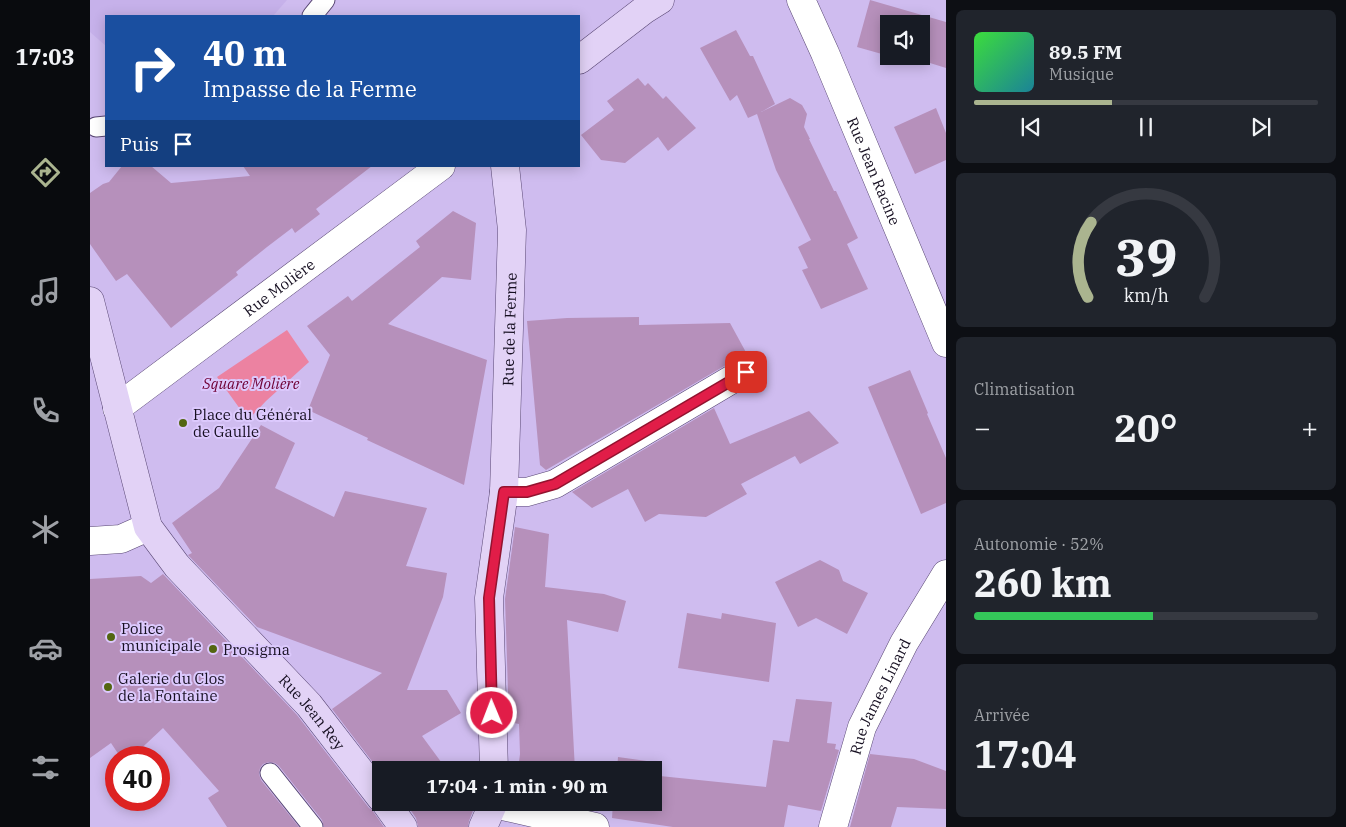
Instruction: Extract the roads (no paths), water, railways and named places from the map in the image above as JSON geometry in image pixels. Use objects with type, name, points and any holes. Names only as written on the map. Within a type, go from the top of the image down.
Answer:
[{"type":"street","points":[[580,59],[660,0]]},
{"type":"street","name":"Rue Jean Racine","points":[[801,0],[937,298],[946,343]]},
{"type":"street","name":"Rue Molière","points":[[117,408],[440,167]]},
{"type":"street","name":"Rue de la Ferme","points":[[494,761],[489,598],[504,492],[512,230],[505,167]]},
{"type":"street","points":[[90,302],[148,527],[121,539],[90,541]]},
{"type":"street","points":[[504,492],[527,492],[555,484],[746,372]]},
{"type":"street","name":"Rue Jean Rey","points":[[148,527],[177,566],[309,705],[372,786]]},
{"type":"street","name":"Rue James Linard","points":[[833,827],[862,727],[904,643],[946,574]]},
{"type":"street","points":[[391,811],[403,827]]},
{"type":"street","points":[[491,811],[596,827]]},
{"type":"lane","points":[[313,15],[325,0]]},
{"type":"lane","points":[[270,774],[313,827]]},
{"type":"place","name":"Place du Général de Gaulle","points":[[183,423]]},
{"type":"place","name":"Police municipale","points":[[111,637]]},
{"type":"place","name":"Prosigma","points":[[213,649]]},
{"type":"place","name":"Galerie du Clos de la Fontaine","points":[[108,687]]},
{"type":"park label","name":"Square Molière","points":[[251,383]]}]
